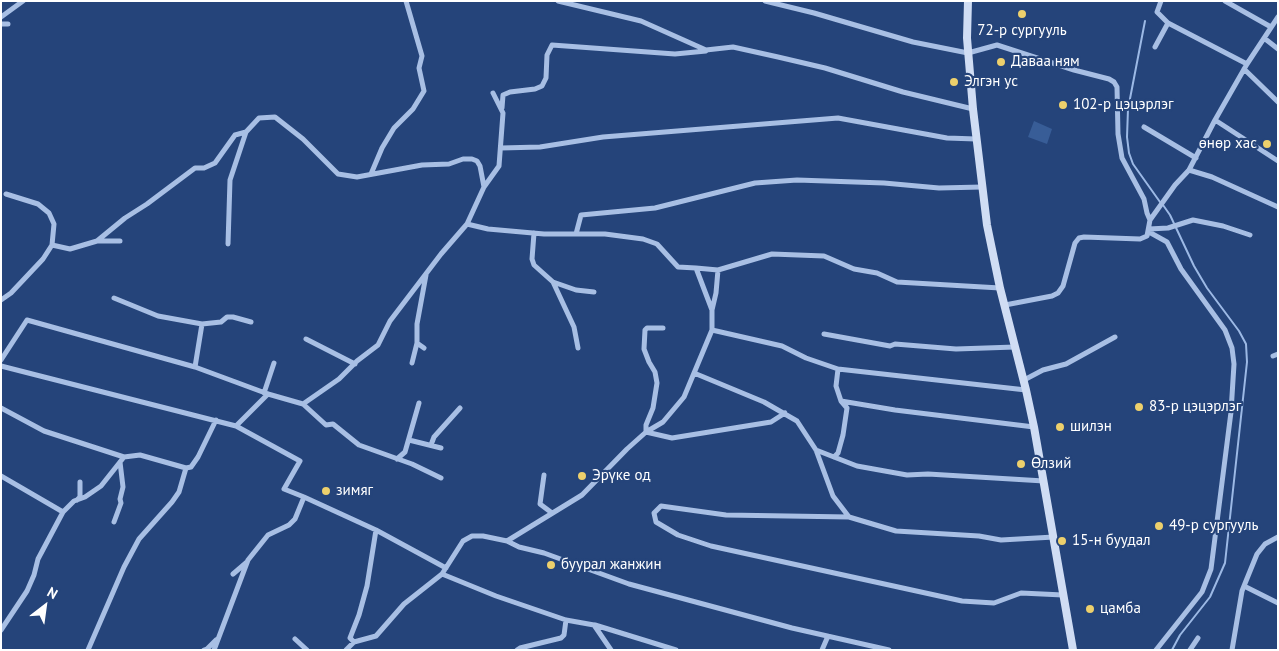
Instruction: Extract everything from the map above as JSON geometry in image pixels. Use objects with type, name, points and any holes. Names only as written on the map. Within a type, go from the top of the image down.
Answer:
[{"type":"main road","points":[[968,1],[968,53],[973,109],[990,242],[1034,427],[1073,650]]},
{"type":"street","points":[[1,17],[23,1]]},
{"type":"street","points":[[371,174],[382,148],[394,128],[414,108],[424,91],[419,68],[422,56],[406,1]]},
{"type":"street","points":[[558,1],[641,21],[706,50]]},
{"type":"street","points":[[765,1],[814,13],[913,42],[968,53],[997,45],[1114,82],[1117,87],[1118,134],[1122,158],[1144,199],[1150,220],[1147,236],[1143,239],[1079,238],[1074,243],[1063,286],[1058,293],[1052,296],[1005,305]]},
{"type":"street","points":[[1162,1],[1157,12],[1168,24],[1246,67],[1278,102]]},
{"type":"street","points":[[1225,1],[1271,27]]},
{"type":"street","points":[[1150,220],[1175,185],[1189,170],[1215,120],[1278,17]]},
{"type":"street","points":[[1,24],[8,24]]},
{"type":"street","points":[[1155,48],[1168,24]]},
{"type":"street","points":[[1264,38],[1278,49]]},
{"type":"street","points":[[303,404],[339,380],[378,345],[390,321],[467,224],[484,187],[499,166],[503,113],[502,95],[542,86],[546,78],[548,55],[552,45],[676,54],[732,47],[825,68],[903,92],[973,109]]},
{"type":"street","points":[[493,93],[503,113]]},
{"type":"street","points":[[228,244],[230,180],[246,132],[259,118],[275,117],[303,139],[338,174],[357,177],[422,164],[449,164],[462,159],[472,159],[477,161],[480,166],[484,187]]},
{"type":"street","points":[[501,148],[540,147],[603,137],[838,118],[947,138],[976,139]]},
{"type":"street","points":[[1215,120],[1278,161]]},
{"type":"street","points":[[1144,127],[1196,158]]},
{"type":"street","points":[[97,241],[125,218],[148,204],[195,168],[204,168],[215,163],[235,135],[246,132]]},
{"type":"street","points":[[1189,170],[1212,177],[1278,207]]},
{"type":"street","points":[[576,234],[581,215],[655,208],[755,183],[797,180],[884,183],[939,188],[982,187]]},
{"type":"street","points":[[1,300],[11,293],[43,259],[52,245],[54,224],[48,213],[38,204],[6,194]]},
{"type":"street","points":[[1149,230],[1168,228],[1193,220],[1223,226],[1250,235]]},
{"type":"street","points":[[467,224],[488,229],[534,233],[605,234],[643,239],[657,244],[678,267],[718,270],[772,254],[824,256],[854,269],[877,274],[897,282],[1000,288]]},
{"type":"street","points":[[1149,230],[1167,242],[1181,269],[1225,330],[1232,348],[1234,364],[1231,412],[1209,578],[1197,600],[1156,650]]},
{"type":"street","points":[[534,233],[532,258],[534,265],[553,282],[576,290],[594,292]]},
{"type":"street","points":[[52,245],[70,249],[97,241],[120,241]]},
{"type":"street","points":[[696,268],[712,310]]},
{"type":"street","points":[[507,541],[582,495],[627,449],[646,432],[663,422],[684,397],[712,330],[712,310],[718,270]]},
{"type":"street","points":[[412,363],[417,343],[417,324],[427,272]]},
{"type":"street","points":[[553,282],[574,327],[578,348]]},
{"type":"street","points":[[114,298],[158,316],[202,324],[220,322],[233,317],[251,322]]},
{"type":"street","points":[[1,360],[27,320],[196,367],[266,393],[303,404],[326,425],[333,424],[359,445],[412,464],[441,478]]},
{"type":"street","points":[[196,367],[202,324]]},
{"type":"street","points":[[646,432],[646,426],[653,408],[657,383],[655,372],[644,349],[644,336],[647,328],[663,328]]},
{"type":"street","points":[[712,330],[782,346],[806,358],[838,369],[1026,390]]},
{"type":"street","points":[[824,334],[890,346],[895,344],[956,349],[1015,347]]},
{"type":"street","points":[[1024,380],[1042,370],[1066,364],[1115,337]]},
{"type":"street","points":[[306,339],[355,364]]},
{"type":"street","points":[[417,343],[424,348]]},
{"type":"street","points":[[236,426],[266,393],[274,363]]},
{"type":"street","points":[[1,366],[236,426],[300,461],[284,489],[376,530],[446,568]]},
{"type":"street","points":[[834,457],[838,453],[847,408],[841,401],[836,386],[838,369]]},
{"type":"street","points":[[694,373],[764,402],[797,421],[816,450],[833,496],[849,517]]},
{"type":"street","points":[[841,401],[895,410],[1034,427]]},
{"type":"street","points":[[397,460],[405,452],[419,403]]},
{"type":"street","points":[[1,408],[44,431],[122,459],[140,456],[186,468],[191,467],[198,457],[216,420]]},
{"type":"street","points":[[431,445],[434,437],[460,408]]},
{"type":"street","points":[[646,432],[672,438],[771,422],[785,413]]},
{"type":"street","points":[[409,440],[441,448]]},
{"type":"street","points":[[816,450],[858,466],[907,475],[928,474],[1044,481]]},
{"type":"street","points":[[74,501],[85,497],[101,486],[122,459]]},
{"type":"street","points":[[114,522],[121,503],[123,487],[122,459]]},
{"type":"street","points":[[88,650],[132,551],[144,531],[163,514],[172,502],[178,492],[186,468]]},
{"type":"street","points":[[544,475],[540,504],[552,513]]},
{"type":"street","points":[[1,476],[63,512]]},
{"type":"street","points":[[1,630],[27,591],[38,559],[63,512],[80,497],[80,482]]},
{"type":"street","points":[[234,574],[247,562],[268,535],[289,525],[295,519],[304,497]]},
{"type":"street","points":[[1054,537],[1002,540],[979,536],[896,531],[849,517],[726,515],[661,506],[654,513],[656,522],[678,535],[711,546],[962,601],[994,603],[1021,593],[1063,594]]},
{"type":"street","points":[[350,646],[350,638],[367,586],[376,530]]},
{"type":"street","points":[[350,646],[376,636],[404,604],[442,574],[463,541],[472,536],[483,536],[507,541],[519,547],[544,553],[629,584],[783,626],[889,650]]},
{"type":"street","points":[[1232,650],[1244,586],[1257,554],[1265,544],[1278,537]]},
{"type":"street","points":[[214,650],[247,562]]},
{"type":"street","points":[[442,574],[496,596],[566,620],[594,625],[676,650]]},
{"type":"street","points":[[1244,586],[1278,603]]},
{"type":"street","points":[[518,650],[561,638],[564,635],[566,620]]},
{"type":"street","points":[[594,625],[611,650]]},
{"type":"street","points":[[822,650],[828,636]]},
{"type":"street","points":[[204,650],[218,638]]},
{"type":"street","points":[[1190,650],[1198,638]]},
{"type":"street","points":[[295,639],[307,650]]},
{"type":"street","points":[[350,646],[356,650]]},
{"type":"shaded area","points":[[1034,121],[1052,129],[1047,144],[1028,137]]},
{"type":"waterway","points":[[1145,21],[1128,109],[1127,137],[1129,153],[1133,164],[1160,202]]},
{"type":"waterway","points":[[1163,205],[1170,215],[1194,266],[1207,288],[1239,331],[1246,344],[1247,362],[1225,563],[1210,597],[1180,635],[1172,650]]},
{"type":"place","name":"72-р сургууль","points":[[1022,14]]},
{"type":"place","name":"Даваа ням","points":[[1001,62]]},
{"type":"place","name":"Элгэн ус","points":[[954,82]]},
{"type":"place","name":"102-р цэцэрлэг","points":[[1063,105]]},
{"type":"place","name":"өнөр хас","points":[[1267,144]]},
{"type":"place","name":"83-р цэцэрлэг","points":[[1139,407]]},
{"type":"place","name":"шилэн","points":[[1060,427]]},
{"type":"place","name":"Өлзий","points":[[1021,464]]},
{"type":"place","name":"Эрүке од","points":[[582,476]]},
{"type":"place","name":"зимяг","points":[[326,491]]},
{"type":"place","name":"49-р сургууль","points":[[1159,526]]},
{"type":"place","name":"15-н буудал","points":[[1062,541]]},
{"type":"place","name":"буурал жанжин","points":[[551,565]]},
{"type":"place","name":"цамба","points":[[1090,609]]}]
